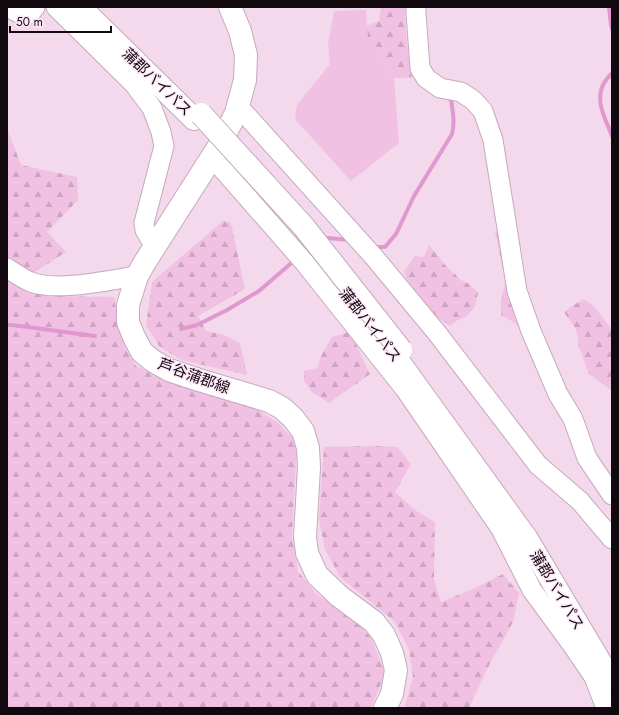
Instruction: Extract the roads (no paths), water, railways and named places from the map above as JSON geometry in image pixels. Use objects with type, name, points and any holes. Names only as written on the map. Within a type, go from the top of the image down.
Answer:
[{"type":"main road","name":"蒲郡バイパス","points":[[80,7],[198,116]]},
{"type":"main road","name":"蒲郡バイパス","points":[[95,7],[304,227],[532,534],[612,664]]},
{"type":"main road","name":"芦谷蒲郡線","points":[[230,7],[240,31],[246,55],[244,80],[236,113],[220,146],[212,156],[144,262],[137,276],[128,305],[128,322],[142,352],[153,361],[169,370],[269,401],[282,408],[293,418],[303,431],[308,448],[309,468],[304,537],[307,553],[317,575],[339,596],[374,622],[384,635],[392,653],[396,670],[392,694],[385,708]]},
{"type":"main road","name":"蒲郡バイパス","points":[[398,352],[527,539],[612,682]]},
{"type":"street","points":[[7,7],[18,13],[30,14],[35,7]]},
{"type":"street","points":[[56,7],[134,84],[152,108],[161,132],[164,146],[144,223],[145,230],[155,247]]},
{"type":"street","points":[[416,7],[420,68],[426,78],[440,88],[461,92],[473,100],[483,111],[493,140],[517,291],[531,331],[558,394],[573,419],[587,458],[612,495]]},
{"type":"street","points":[[238,106],[374,257],[437,334],[538,465],[580,501],[612,539]]},
{"type":"street","points":[[212,156],[288,242],[405,389],[501,529],[532,590],[573,646],[594,678],[606,708]]},
{"type":"street","points":[[7,268],[31,282],[52,286],[77,285],[137,276]]},
{"type":"waterway","points":[[609,7],[612,29]]},
{"type":"waterway","points":[[612,73],[604,83],[600,97],[604,117],[612,136]]},
{"type":"waterway","points":[[374,246],[385,247],[396,234],[414,196],[452,134],[454,122],[452,104],[451,100],[446,97]]},
{"type":"waterway","points":[[323,241],[328,238],[349,240]]},
{"type":"waterway","points":[[181,329],[197,325],[227,310],[259,291],[296,259]]},
{"type":"waterway","points":[[7,325],[95,336]]}]
